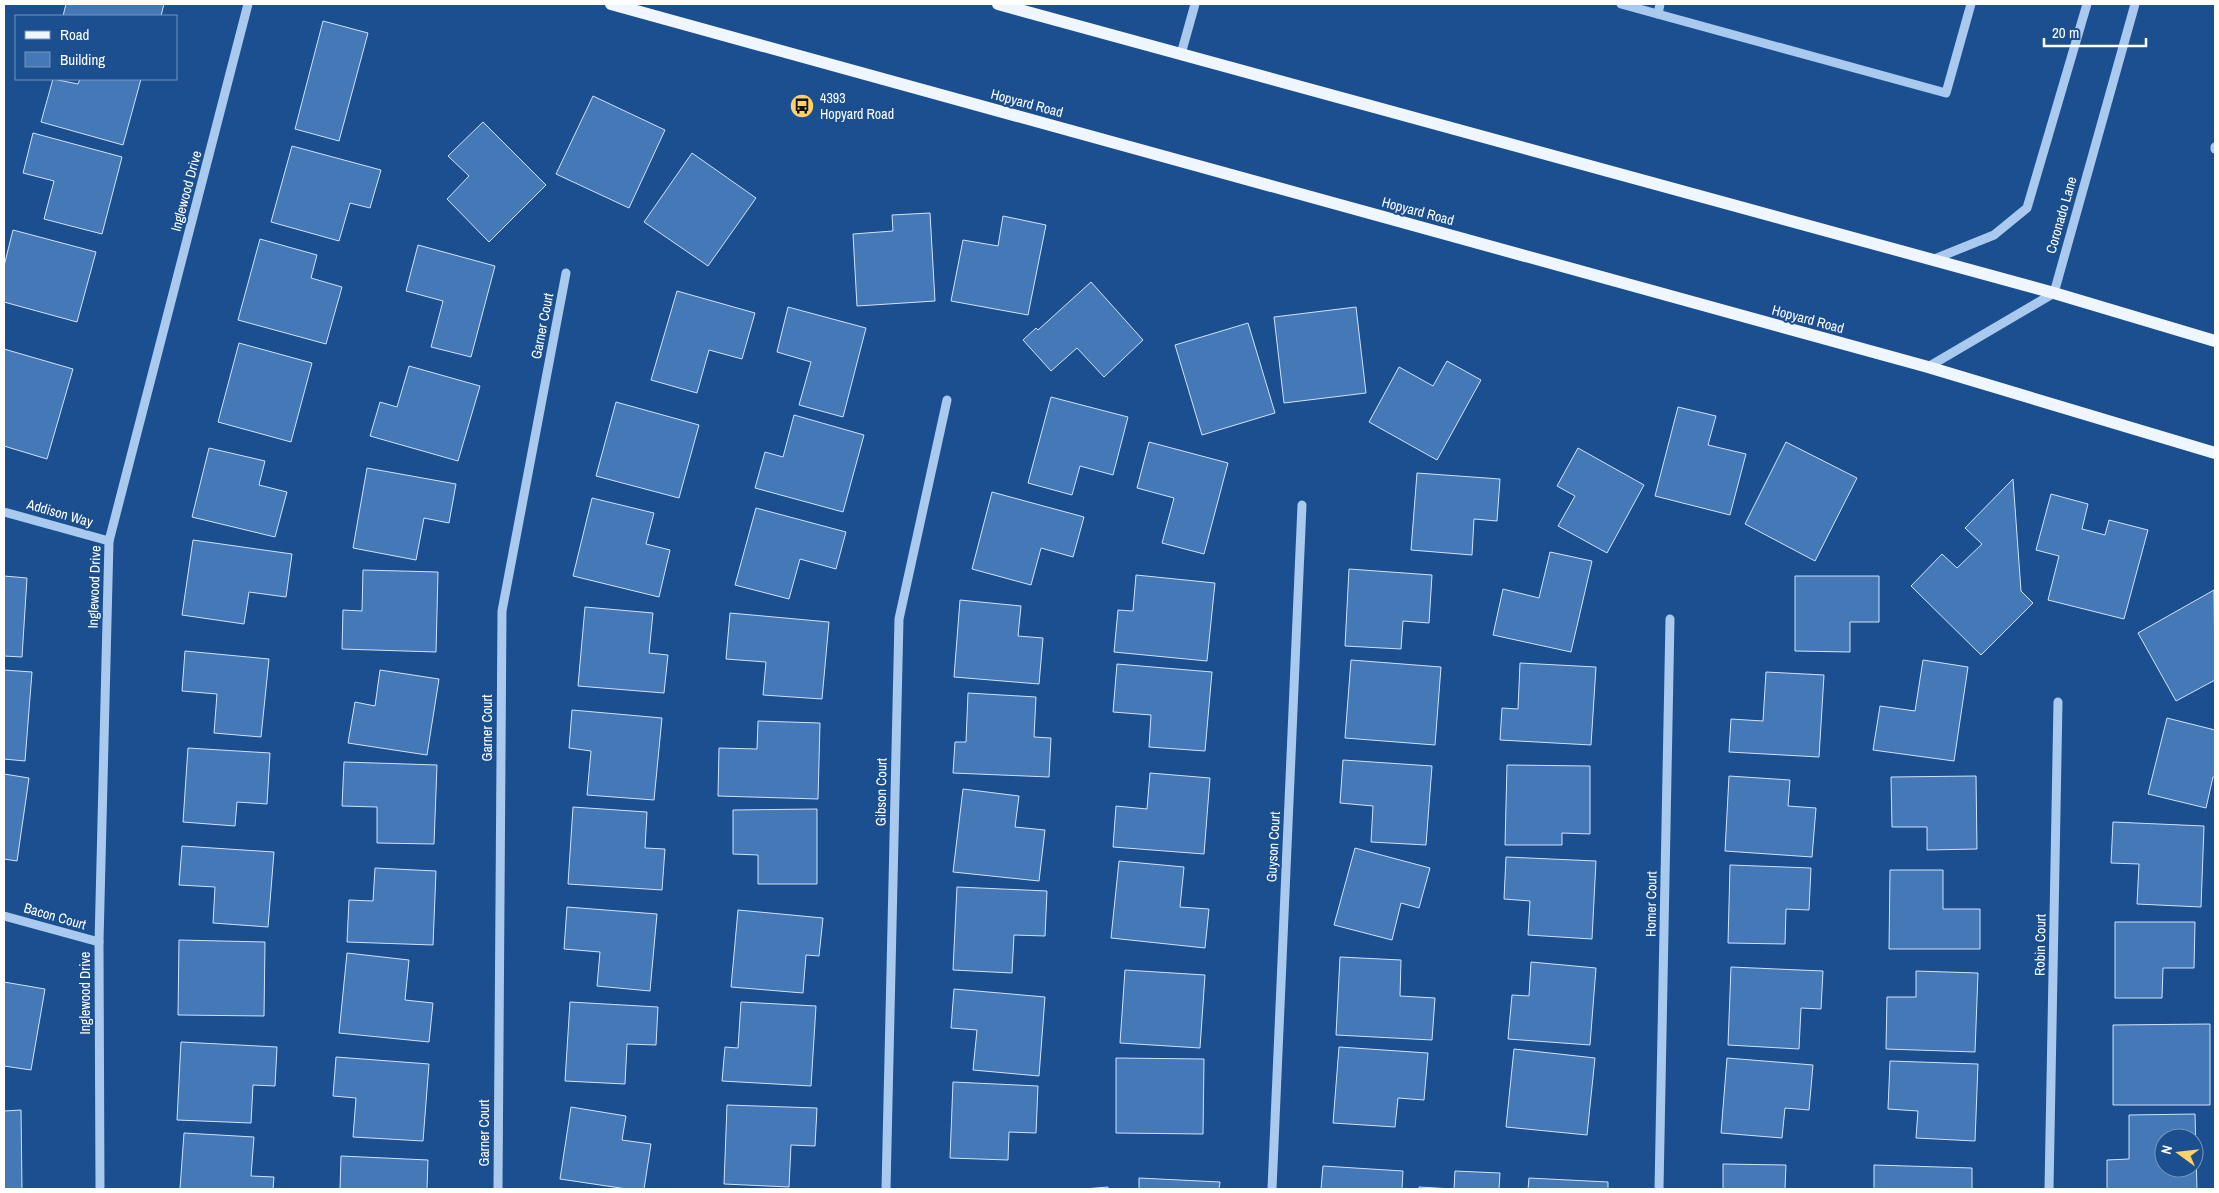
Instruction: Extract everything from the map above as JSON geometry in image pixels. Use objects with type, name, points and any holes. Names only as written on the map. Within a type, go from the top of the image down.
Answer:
[{"type":"main road","name":"Hopyard Road","points":[[611,4],[1928,367],[2215,453]]},
{"type":"main road","points":[[998,4],[2054,293],[2215,341]]},
{"type":"street","name":"Inglewood Drive","points":[[100,1189],[99,942],[109,541],[248,4]]},
{"type":"street","points":[[1181,54],[1196,4]]},
{"type":"street","points":[[1621,4],[1946,93],[1971,4]]},
{"type":"street","points":[[1658,14],[1660,4]]},
{"type":"street","points":[[1932,260],[1994,235],[2026,208],[2087,4]]},
{"type":"street","name":"Coronado Lane","points":[[2054,293],[2134,4]]},
{"type":"street","name":"Garner Court","points":[[498,1189],[502,611],[566,273]]},
{"type":"street","points":[[1928,367],[2054,293]]},
{"type":"street","name":"Gibson Court","points":[[886,1189],[899,619],[947,400]]},
{"type":"street","name":"Guyson Court","points":[[1272,1189],[1302,505]]},
{"type":"street","name":"Addison Way","points":[[4,512],[109,541]]},
{"type":"street","name":"Homer Court","points":[[1659,1189],[1670,619]]},
{"type":"street","name":"Robin Court","points":[[2049,1189],[2058,702]]},
{"type":"street","name":"Bacon Court","points":[[4,916],[99,942]]},
{"type":"building","points":[[66,4],[164,4],[161,15],[63,15]]},
{"type":"building","points":[[323,21],[368,33],[339,141],[295,129]]},
{"type":"building","points":[[53,80],[78,84],[80,80],[141,80],[123,145],[41,122]]},
{"type":"building","points":[[593,96],[665,130],[629,208],[556,174]]},
{"type":"building","points":[[483,122],[546,185],[489,242],[447,199],[469,176],[448,156]]},
{"type":"building","points":[[33,133],[122,157],[102,234],[44,219],[54,181],[23,173]]},
{"type":"building","points":[[292,146],[381,170],[370,208],[350,203],[339,241],[271,222]]},
{"type":"building","points":[[692,153],[756,198],[708,266],[644,222]]},
{"type":"building","points":[[930,213],[935,301],[857,306],[853,234],[893,231],[892,215]]},
{"type":"building","points":[[1003,216],[1046,225],[1028,315],[951,301],[963,240],[998,246]]},
{"type":"building","points":[[13,230],[96,252],[77,322],[4,302],[4,266]]},
{"type":"building","points":[[260,239],[317,255],[311,278],[342,287],[326,344],[238,320]]},
{"type":"building","points":[[418,245],[495,266],[471,357],[431,347],[443,301],[406,291]]},
{"type":"building","points":[[1091,282],[1143,340],[1104,377],[1077,348],[1051,371],[1023,340],[1036,328],[1038,330]]},
{"type":"building","points":[[677,291],[755,313],[742,359],[709,350],[697,393],[651,380]]},
{"type":"building","points":[[788,307],[866,328],[843,417],[799,405],[811,362],[777,352]]},
{"type":"building","points":[[1356,307],[1366,393],[1284,403],[1274,317]]},
{"type":"building","points":[[1248,323],[1275,413],[1202,435],[1175,345]]},
{"type":"building","points":[[239,343],[312,363],[291,442],[218,422]]},
{"type":"building","points":[[4,349],[73,369],[47,459],[4,446]]},
{"type":"building","points":[[1447,361],[1481,380],[1437,460],[1369,422],[1399,367],[1433,386]]},
{"type":"building","points":[[409,366],[480,386],[458,461],[370,436],[380,402],[397,407]]},
{"type":"building","points":[[1051,397],[1128,417],[1113,475],[1080,466],[1072,495],[1028,483]]},
{"type":"building","points":[[616,402],[699,425],[679,498],[596,476]]},
{"type":"building","points":[[1678,407],[1716,416],[1708,445],[1746,454],[1730,515],[1655,496]]},
{"type":"building","points":[[794,415],[864,435],[843,512],[755,488],[765,452],[783,457]]},
{"type":"building","points":[[1149,442],[1228,463],[1204,554],[1162,543],[1174,498],[1137,488]]},
{"type":"building","points":[[1786,442],[1857,478],[1815,561],[1745,524]]},
{"type":"building","points":[[209,448],[265,461],[259,485],[287,492],[275,537],[192,517]]},
{"type":"building","points":[[1578,448],[1644,485],[1607,553],[1558,526],[1575,496],[1557,486]]},
{"type":"building","points":[[367,468],[456,484],[449,523],[424,518],[416,560],[353,548]]},
{"type":"building","points":[[1417,473],[1500,479],[1497,521],[1474,519],[1472,555],[1411,550]]},
{"type":"building","points":[[2013,479],[2021,591],[2033,603],[1981,655],[1911,586],[1942,554],[1957,568],[1982,544],[1965,528]]},
{"type":"building","points":[[992,492],[1084,517],[1073,557],[1041,548],[1031,585],[972,569]]},
{"type":"building","points":[[2051,494],[2088,504],[2082,529],[2105,535],[2109,520],[2148,530],[2124,619],[2048,600],[2059,556],[2036,550]]},
{"type":"building","points":[[592,498],[654,513],[646,544],[670,550],[659,597],[573,576]]},
{"type":"building","points":[[756,508],[846,532],[836,569],[800,559],[789,599],[735,585]]},
{"type":"building","points":[[193,540],[292,554],[286,597],[249,592],[244,624],[182,615]]},
{"type":"building","points":[[1550,552],[1592,561],[1571,652],[1493,635],[1503,589],[1539,598]]},
{"type":"building","points":[[1349,569],[1432,575],[1429,623],[1403,621],[1401,649],[1345,646]]},
{"type":"building","points":[[363,570],[438,572],[436,652],[342,649],[343,610],[362,611]]},
{"type":"building","points":[[1136,575],[1215,583],[1207,661],[1114,652],[1118,610],[1133,611]]},
{"type":"building","points":[[4,576],[27,578],[22,657],[4,656]]},
{"type":"building","points":[[1795,576],[1879,576],[1879,622],[1850,622],[1850,652],[1795,651]]},
{"type":"building","points":[[2214,590],[2215,680],[2176,701],[2138,633]]},
{"type":"building","points":[[960,600],[1021,606],[1018,636],[1043,638],[1039,684],[954,677]]},
{"type":"building","points":[[585,607],[653,613],[649,653],[668,655],[664,693],[578,686]]},
{"type":"building","points":[[730,613],[829,622],[822,699],[763,695],[766,662],[726,659]]},
{"type":"building","points":[[185,651],[269,659],[261,737],[214,733],[217,694],[182,691]]},
{"type":"building","points":[[1351,660],[1441,667],[1435,745],[1345,738]]},
{"type":"building","points":[[1923,660],[1968,667],[1954,761],[1873,750],[1880,706],[1915,711]]},
{"type":"building","points":[[1520,663],[1596,667],[1591,745],[1500,740],[1502,708],[1518,709]]},
{"type":"building","points":[[1117,664],[1212,672],[1205,751],[1149,747],[1151,715],[1113,712]]},
{"type":"building","points":[[4,670],[32,672],[25,761],[4,759]]},
{"type":"building","points":[[380,670],[439,679],[427,755],[348,743],[355,702],[375,706]]},
{"type":"building","points":[[1766,672],[1824,675],[1819,757],[1729,752],[1731,719],[1763,721]]},
{"type":"building","points":[[968,693],[1036,697],[1034,737],[1051,738],[1049,777],[953,773],[955,742],[966,742]]},
{"type":"building","points":[[572,710],[662,718],[654,800],[587,795],[591,751],[569,748]]},
{"type":"building","points":[[2167,718],[2215,730],[2215,777],[2213,777],[2206,808],[2148,794]]},
{"type":"building","points":[[758,721],[820,723],[818,799],[718,796],[719,748],[757,749]]},
{"type":"building","points":[[188,748],[270,753],[267,804],[237,802],[235,826],[183,822]]},
{"type":"building","points":[[1343,760],[1432,766],[1426,845],[1371,842],[1373,806],[1340,803]]},
{"type":"building","points":[[344,762],[437,765],[434,844],[377,843],[377,807],[342,806]]},
{"type":"building","points":[[1507,765],[1590,766],[1590,834],[1562,833],[1562,845],[1505,845]]},
{"type":"building","points":[[1150,773],[1210,778],[1204,854],[1113,847],[1116,806],[1147,809]]},
{"type":"building","points":[[4,774],[29,778],[17,861],[4,859]]},
{"type":"building","points":[[1729,776],[1790,780],[1788,806],[1816,808],[1812,857],[1725,851]]},
{"type":"building","points":[[1976,776],[1977,849],[1927,850],[1927,827],[1892,827],[1891,777]]},
{"type":"building","points":[[963,789],[1019,796],[1015,827],[1045,830],[1039,881],[953,872]]},
{"type":"building","points":[[573,807],[647,812],[645,848],[665,849],[662,890],[568,884]]},
{"type":"building","points":[[817,809],[817,884],[758,884],[758,855],[733,854],[733,810]]},
{"type":"building","points":[[2113,822],[2204,826],[2201,907],[2137,904],[2139,864],[2111,863]]},
{"type":"building","points":[[182,846],[274,852],[268,927],[213,923],[215,887],[179,885]]},
{"type":"building","points":[[1355,848],[1430,868],[1419,908],[1401,903],[1392,940],[1334,925]]},
{"type":"building","points":[[1506,857],[1596,861],[1592,939],[1528,935],[1530,901],[1504,899]]},
{"type":"building","points":[[1119,861],[1184,867],[1180,907],[1209,909],[1205,948],[1111,938]]},
{"type":"building","points":[[1730,865],[1811,868],[1809,910],[1786,909],[1785,944],[1728,943]]},
{"type":"building","points":[[375,868],[436,871],[433,945],[347,942],[349,900],[373,901]]},
{"type":"building","points":[[1890,870],[1943,870],[1943,909],[1980,909],[1980,949],[1889,949]]},
{"type":"building","points":[[957,887],[1047,891],[1045,936],[1014,935],[1012,973],[953,970]]},
{"type":"building","points":[[567,907],[657,914],[650,991],[597,986],[600,952],[564,949]]},
{"type":"building","points":[[738,910],[823,918],[819,956],[806,955],[803,993],[731,987]]},
{"type":"building","points":[[2115,922],[2195,922],[2194,968],[2163,968],[2162,998],[2115,998]]},
{"type":"building","points":[[179,940],[265,942],[264,1016],[178,1015]]},
{"type":"building","points":[[347,953],[409,960],[405,1000],[433,1003],[429,1042],[339,1033]]},
{"type":"building","points":[[1340,957],[1401,960],[1400,996],[1435,998],[1432,1040],[1336,1035]]},
{"type":"building","points":[[1531,962],[1596,968],[1590,1045],[1508,1039],[1512,995],[1529,996]]},
{"type":"building","points":[[1731,967],[1823,971],[1821,1009],[1801,1008],[1799,1049],[1728,1045]]},
{"type":"building","points":[[1125,970],[1205,975],[1200,1048],[1120,1043]]},
{"type":"building","points":[[1916,971],[1978,973],[1975,1052],[1886,1049],[1887,997],[1916,997]]},
{"type":"building","points":[[4,982],[45,989],[31,1070],[4,1066]]},
{"type":"building","points":[[954,989],[1045,997],[1039,1076],[973,1070],[977,1030],[951,1028]]},
{"type":"building","points":[[570,1002],[658,1007],[656,1045],[627,1044],[625,1084],[565,1081]]},
{"type":"building","points":[[741,1002],[816,1006],[811,1086],[722,1081],[725,1047],[738,1048]]},
{"type":"building","points":[[2210,1024],[2210,1105],[2113,1105],[2113,1025]]},
{"type":"building","points":[[181,1042],[277,1047],[275,1086],[253,1085],[251,1123],[177,1120]]},
{"type":"building","points":[[1339,1047],[1428,1053],[1424,1100],[1398,1098],[1395,1127],[1333,1123]]},
{"type":"building","points":[[1514,1049],[1595,1058],[1587,1135],[1506,1127]]},
{"type":"building","points":[[336,1057],[429,1064],[423,1141],[353,1137],[356,1098],[333,1096]]},
{"type":"building","points":[[1116,1058],[1204,1059],[1203,1134],[1116,1133]]},
{"type":"building","points":[[1727,1058],[1813,1065],[1809,1110],[1785,1108],[1782,1138],[1721,1133]]},
{"type":"building","points":[[1890,1061],[1978,1064],[1975,1141],[1916,1138],[1918,1111],[1888,1109]]},
{"type":"building","points":[[953,1082],[1038,1086],[1036,1133],[1009,1132],[1008,1160],[950,1158]]},
{"type":"building","points":[[727,1105],[817,1108],[815,1146],[791,1145],[789,1187],[724,1184]]},
{"type":"building","points":[[571,1107],[626,1116],[622,1140],[651,1144],[644,1189],[627,1189],[560,1179]]},
{"type":"building","points":[[21,1110],[22,1189],[4,1189],[4,1111]]},
{"type":"building","points":[[2195,1114],[2195,1128],[2154,1128],[2154,1178],[2197,1178],[2197,1189],[2107,1189],[2107,1160],[2129,1159],[2129,1115]]},
{"type":"building","points":[[184,1133],[254,1137],[251,1176],[274,1177],[273,1189],[180,1189]]},
{"type":"building","points":[[341,1156],[428,1160],[427,1189],[340,1189]]},
{"type":"building","points":[[1723,1164],[1786,1165],[1785,1189],[1723,1189]]},
{"type":"building","points":[[1874,1165],[1972,1168],[1972,1189],[1874,1189]]},
{"type":"building","points":[[1323,1166],[1403,1171],[1402,1189],[1321,1189]]},
{"type":"building","points":[[1455,1171],[1500,1173],[1499,1189],[1454,1189]]},
{"type":"building","points":[[1139,1178],[1220,1182],[1219,1189],[1139,1189]]},
{"type":"building","points":[[1529,1178],[1608,1182],[1608,1189],[1528,1189]]},
{"type":"building","points":[[1108,1187],[1108,1189],[1084,1189]]},
{"type":"building","points":[[1419,1187],[1453,1189],[1419,1189]]},
{"type":"place","name":"4393 Hopyard Road","points":[[802,106]]}]
